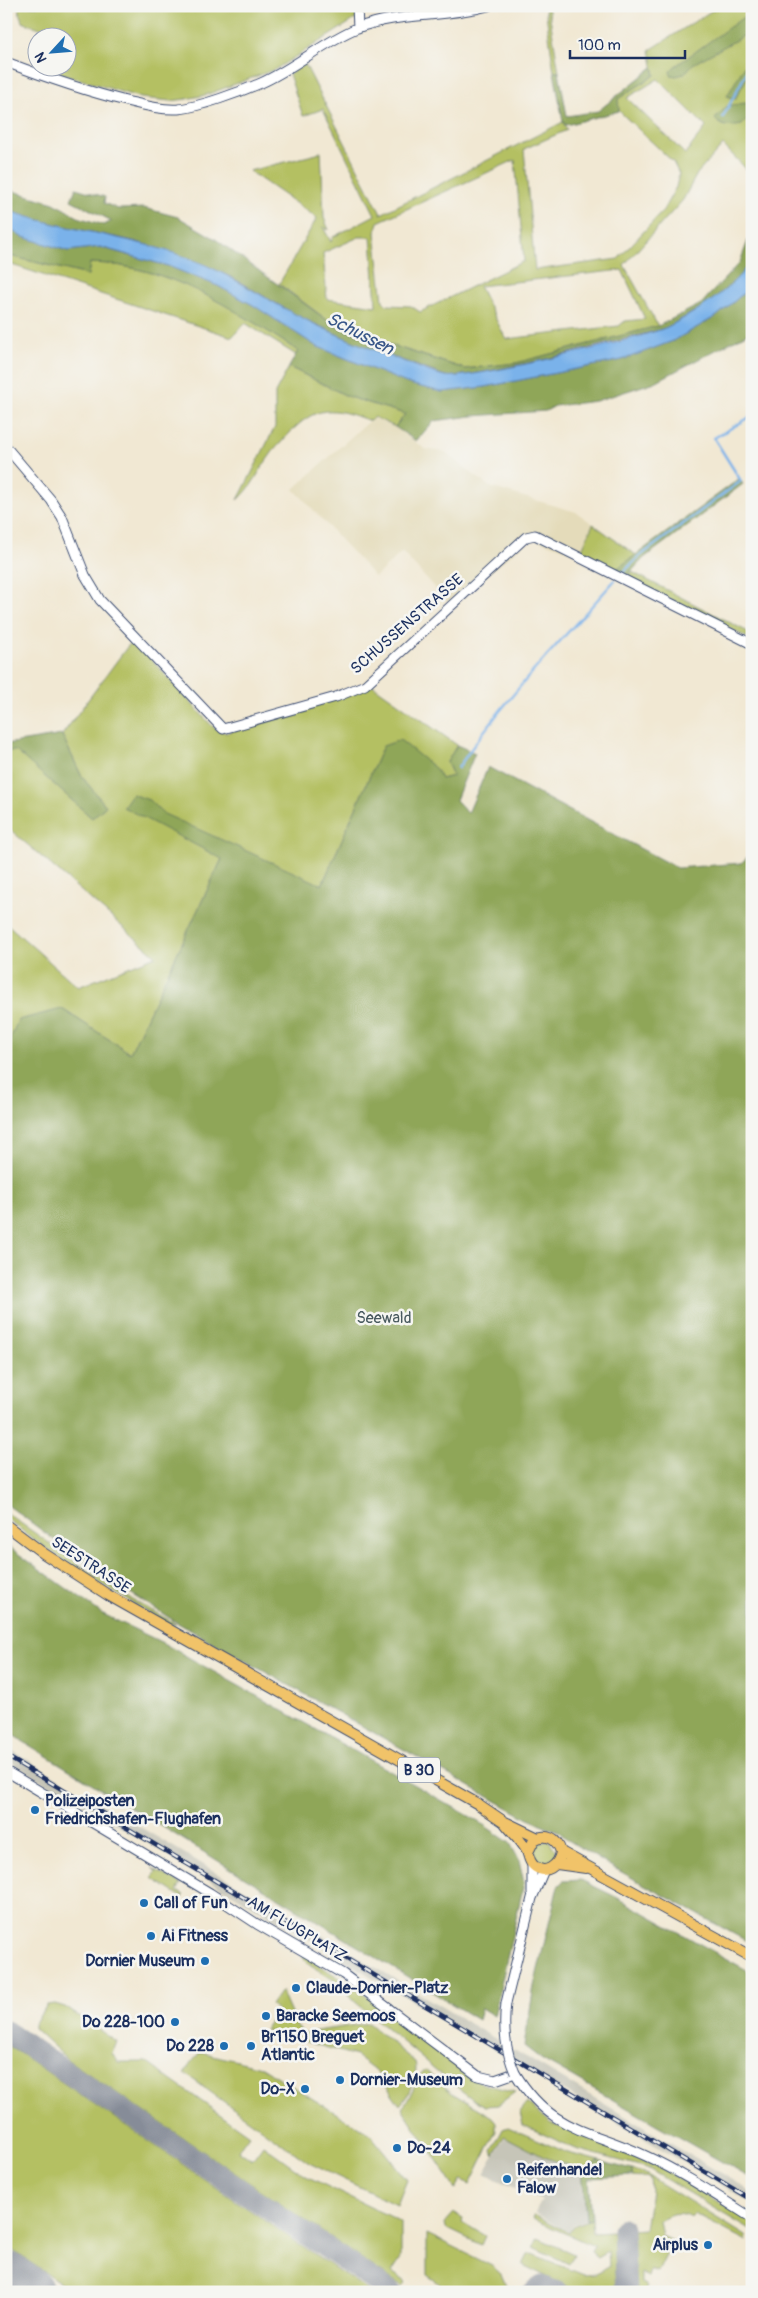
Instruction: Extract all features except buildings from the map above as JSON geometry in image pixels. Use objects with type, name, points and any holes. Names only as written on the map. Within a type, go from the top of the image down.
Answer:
[{"type":"main road","name":"SEESTRASSE","points":[[6,1525],[78,1576],[162,1627],[447,1786],[503,1821]]},
{"type":"main road","name":"B 30","points":[[503,1821],[538,1838],[547,1836],[554,1840],[561,1852],[752,1957]]},
{"type":"main road","name":"B 30","points":[[503,1821],[528,1852],[532,1865]]},
{"type":"main road","points":[[528,1852],[529,1845],[538,1838]]},
{"type":"main road","points":[[532,1865],[544,1870],[557,1864],[561,1852]]},
{"type":"main road","name":"B 30","points":[[557,1864],[592,1868]]},
{"type":"street","points":[[357,6],[358,28]]},
{"type":"street","points":[[6,62],[52,80],[108,97],[157,108],[178,109],[261,83],[358,28],[384,21],[456,14],[488,6]]},
{"type":"street","name":"SCHUSSENSTRASSE","points":[[6,447],[51,500],[62,517],[85,575],[100,600],[223,729],[336,696],[364,685],[526,538],[535,535],[752,644]]},
{"type":"street","name":"AM FLUGPLATZ","points":[[6,1771],[210,1893],[257,1924],[343,1974],[478,2076],[495,2080],[515,2073]]},
{"type":"street","points":[[532,1865],[532,1898]]},
{"type":"street","points":[[544,1870],[532,1898],[506,2003],[504,2030],[508,2058],[525,2090],[543,2109],[578,2130],[645,2156],[680,2174],[752,2218]]},
{"type":"shaded area","points":[[373,417],[395,427],[425,449],[444,452],[490,487],[576,512],[593,524],[580,554],[537,540],[529,540],[450,605],[402,552],[375,577],[294,489]]},
{"type":"shaded area","points":[[6,1747],[752,2192],[752,2203],[6,1759]]},
{"type":"shaded area","points":[[505,2137],[580,2171],[586,2220],[574,2224],[570,2232],[535,2213],[542,2200],[484,2174]]},
{"type":"green space","points":[[18,6],[360,6],[363,17],[354,20],[276,69],[206,95],[171,101],[141,98],[76,78],[78,78],[78,28],[40,28],[22,22]]},
{"type":"green space","points":[[545,6],[548,6],[559,72],[554,72]]},
{"type":"green space","points":[[719,6],[752,6],[752,175],[723,145],[697,174],[683,200],[624,265],[658,326],[516,363],[465,369],[338,328],[279,284],[317,218],[249,171],[317,154],[321,151],[324,218],[329,230],[323,227],[331,242],[333,237],[375,215],[323,109],[303,116],[289,74],[305,64],[381,214],[563,122],[567,130],[524,149],[535,270],[618,259],[662,212],[676,187],[679,174],[673,162],[619,111],[617,99],[655,75],[650,50]],"holes":[[[658,79],[706,127],[685,154],[627,98]],[[515,160],[524,261],[420,312],[411,306],[387,305],[383,301],[375,233],[378,222]],[[359,237],[371,237],[376,306],[327,299],[323,253]],[[622,270],[645,319],[625,321],[619,326],[506,339],[479,286]]]},
{"type":"green space","points":[[752,11],[752,28],[745,35],[693,64],[684,74],[671,75],[670,71],[674,67]]},
{"type":"green space","points":[[752,53],[752,69],[735,99],[727,96]]},
{"type":"green space","points":[[653,67],[655,75],[618,99],[619,111],[566,125],[563,122],[554,72],[559,72],[567,116],[598,111]]},
{"type":"green space","points":[[745,103],[752,106],[752,115],[742,125],[727,126],[715,119],[727,106]]},
{"type":"green space","points":[[76,188],[105,197],[104,203],[118,209],[144,208],[178,217],[214,238],[338,328],[465,369],[516,363],[658,326],[701,304],[740,262],[752,230],[752,259],[744,272],[712,301],[666,328],[546,359],[479,373],[448,377],[360,345],[296,315],[233,278],[191,259],[134,241],[35,220],[6,210],[6,189],[54,203],[78,217],[104,225],[112,221],[71,200]]},
{"type":"green space","points":[[6,226],[20,236],[68,251],[99,247],[168,266],[218,286],[253,305],[316,346],[409,384],[442,392],[485,387],[622,360],[673,341],[717,316],[752,286],[752,331],[655,382],[596,401],[555,406],[546,411],[472,416],[434,421],[416,441],[395,427],[405,414],[349,397],[289,367],[298,351],[225,305],[173,280],[147,271],[119,265],[90,263],[88,275],[6,255]]},
{"type":"green space","points":[[6,255],[88,275],[90,263],[119,265],[147,271],[173,280],[225,305],[298,351],[296,355],[245,323],[232,337],[6,263]]},
{"type":"green space","points":[[289,367],[349,397],[405,414],[395,427],[374,417],[370,421],[334,411],[325,411],[306,418],[275,449],[251,485],[238,500],[275,427],[275,393]]},
{"type":"green space","points":[[739,479],[743,484],[644,558],[626,577],[614,571]]},
{"type":"green space","points":[[593,524],[636,555],[614,571],[580,554]]},
{"type":"green space","points":[[632,572],[752,634],[752,640],[626,577]]},
{"type":"green space","points":[[133,639],[213,727],[226,733],[371,684],[457,745],[447,762],[453,776],[441,779],[383,746],[322,885],[222,859],[130,1053],[62,1009],[6,1049],[6,923],[78,987],[156,956],[6,826],[6,751],[16,750],[92,818],[106,806],[82,777],[62,735]]},
{"type":"green space","points":[[62,735],[82,777],[106,806],[92,818],[16,751],[6,751],[6,744]]},
{"type":"green space","name":"Seewald","points":[[400,740],[436,769],[441,779],[453,776],[447,762],[457,745],[475,753],[456,800],[468,813],[488,767],[677,868],[741,863],[752,853],[752,1944],[605,1863],[568,1840],[558,1831],[528,1819],[176,1622],[105,1577],[6,1504],[6,1049],[18,1020],[62,1009],[130,1053],[222,859],[123,807],[132,794],[149,800],[162,813],[322,885],[383,746]]},
{"type":"green space","points":[[6,1513],[124,1595],[176,1624],[169,1624],[65,1561],[6,1518]]},
{"type":"green space","points":[[6,1545],[101,1613],[163,1643],[478,1821],[510,1843],[519,1860],[524,1883],[494,2016],[481,2008],[478,2020],[6,1731]]},
{"type":"green space","points":[[549,1841],[556,1851],[555,1859],[547,1865],[536,1859],[531,1852],[534,1844]]},
{"type":"green space","points":[[152,1868],[181,1884],[177,1891],[184,1895],[183,1898],[152,1878],[156,1872]]},
{"type":"green space","points":[[581,1880],[616,1897],[752,1973],[752,2179],[541,2059],[524,2046],[534,1986],[558,1886],[563,1881]]},
{"type":"green space","points":[[304,1955],[369,1997],[483,2084],[515,2092],[498,2105],[486,2106],[474,2100],[353,2000],[349,1993],[337,1982],[309,1964],[303,1958]]},
{"type":"green space","points":[[281,1991],[297,2027],[304,2033],[368,2023],[415,2062],[416,2072],[412,2084],[407,2096],[400,2105],[375,2070],[356,2056],[265,2030],[278,2011],[271,2005]]},
{"type":"green space","points":[[55,2004],[65,2007],[117,2042],[112,2054],[119,2062],[146,2062],[249,2135],[238,2150],[252,2160],[263,2145],[306,2176],[401,2222],[401,2258],[392,2272],[406,2282],[402,2286],[68,2060],[34,2028],[34,2024],[47,2005]]},
{"type":"green space","points":[[6,2044],[370,2292],[74,2292],[6,2246]]},
{"type":"green space","points":[[199,2053],[261,2067],[370,2134],[407,2180],[397,2205],[309,2163],[184,2073]]},
{"type":"green space","points":[[425,2070],[452,2093],[492,2117],[496,2122],[496,2131],[470,2184],[461,2180],[456,2189],[402,2108],[419,2076]]},
{"type":"green space","points":[[527,2103],[550,2123],[661,2168],[752,2222],[752,2231],[647,2168],[576,2149],[523,2125],[520,2112]]},
{"type":"green space","points":[[508,2127],[568,2153],[599,2161],[582,2170],[544,2157],[504,2136],[494,2155],[492,2150],[503,2129]]},
{"type":"green space","points":[[599,2161],[632,2170],[632,2176],[589,2178],[592,2219],[586,2220],[582,2170]]},
{"type":"green space","points":[[632,2170],[644,2173],[746,2236],[747,2241],[694,2214],[692,2217],[679,2213],[659,2220],[662,2236],[673,2241],[658,2272],[651,2269],[649,2276],[641,2273],[641,2283],[647,2286],[644,2292],[634,2292],[631,2230],[645,2229],[651,2191],[650,2178],[632,2176]]},
{"type":"green space","points":[[454,2213],[463,2218],[462,2222],[485,2236],[481,2245],[446,2228],[445,2223]]},
{"type":"green space","points":[[534,2215],[570,2233],[575,2225],[592,2219],[593,2233],[613,2232],[616,2292],[578,2292],[523,2265],[528,2255],[532,2254],[584,2275],[595,2274],[609,2267],[608,2252],[598,2258],[591,2252],[594,2246],[532,2219]]},
{"type":"green space","points":[[427,2234],[492,2266],[501,2274],[509,2292],[452,2292],[427,2275]]},
{"type":"green space","points":[[538,2238],[574,2254],[569,2264],[533,2247]]},
{"type":"water","points":[[6,210],[168,251],[191,259],[218,271],[320,327],[428,371],[445,376],[485,372],[555,358],[626,340],[667,327],[691,314],[714,298],[735,280],[752,259],[752,286],[717,316],[673,341],[622,360],[485,387],[442,392],[409,384],[316,346],[253,305],[218,286],[168,266],[100,247],[68,251],[20,236],[6,226]]},
{"type":"waterway","points":[[723,117],[752,62]]},
{"type":"waterway","points":[[620,575],[640,556],[741,481],[714,438],[752,416]]},
{"type":"waterway","points":[[458,768],[513,695],[615,580]]},
{"type":"taxiway","points":[[6,2031],[391,2292]]},
{"type":"taxiway","points":[[623,2229],[626,2292]]},
{"type":"taxiway","points":[[534,2292],[542,2286],[558,2292]]},
{"type":"runway","points":[[6,2277],[28,2292]]},
{"type":"railway","points":[[6,1756],[752,2200]]},
{"type":"place","name":"Polizeiposten Friedrichshafen-Flughafen","points":[[35,1810]]},
{"type":"place","name":"Call of Fun","points":[[144,1903]]},
{"type":"place","name":"Ai Fitness","points":[[151,1936]]},
{"type":"place","name":"Dornier Museum","points":[[205,1961]]},
{"type":"place","name":"Claude-Dornier-Platz","points":[[296,1988]]},
{"type":"place","name":"Baracke Seemoos","points":[[266,2016]]},
{"type":"place","name":"Do 228-100","points":[[175,2022]]},
{"type":"place","name":"Do 228","points":[[224,2046]]},
{"type":"place","name":"Br1150 Breguet Atlantic","points":[[251,2046]]},
{"type":"place","name":"Dornier-Museum","points":[[340,2080]]},
{"type":"place","name":"Do-X","points":[[305,2089]]},
{"type":"place","name":"Do-24","points":[[397,2148]]},
{"type":"place","name":"Reifenhandel Falow","points":[[507,2179]]},
{"type":"place","name":"Airplus","points":[[708,2245]]},
{"type":"water label","name":"Schussen","points":[[360,334]]}]
